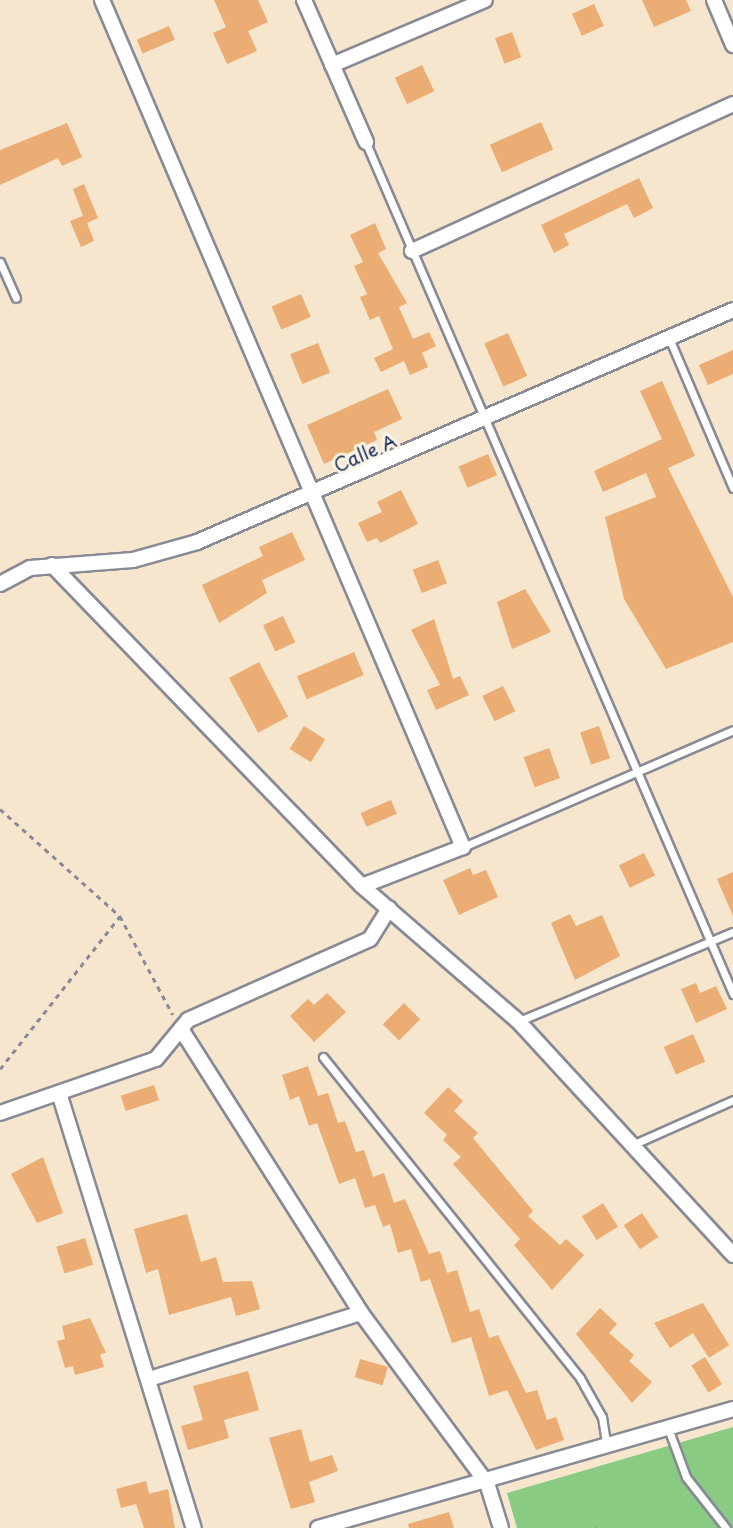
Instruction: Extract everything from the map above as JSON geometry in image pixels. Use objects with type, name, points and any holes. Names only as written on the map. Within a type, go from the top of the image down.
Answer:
[{"type":"street","points":[[102,0],[317,495],[463,847],[362,886]]},
{"type":"street","points":[[304,0],[366,142]]},
{"type":"street","points":[[332,65],[485,0]]},
{"type":"street","points":[[713,0],[733,45]]},
{"type":"street","points":[[412,251],[733,104]]},
{"type":"street","name":"Calle A","points":[[0,583],[30,568],[168,552],[317,495],[733,310]]},
{"type":"street","points":[[52,565],[362,886],[518,1021],[733,1255]]},
{"type":"street","points":[[0,1113],[60,1096],[156,1059],[188,1020],[370,939],[389,909]]},
{"type":"street","points":[[181,1029],[360,1313],[487,1483],[501,1528]]},
{"type":"street","points":[[60,1096],[194,1528]]},
{"type":"street","points":[[149,1379],[360,1313]]},
{"type":"street","points":[[318,1528],[487,1483],[733,1409]]},
{"type":"lane","points":[[366,142],[485,420],[641,770],[733,994]]},
{"type":"lane","points":[[0,262],[16,298]]},
{"type":"lane","points":[[669,338],[733,488]]},
{"type":"lane","points":[[463,847],[733,730]]},
{"type":"lane","points":[[518,1021],[733,932]]},
{"type":"lane","points":[[323,1057],[580,1378],[602,1417],[607,1447]]},
{"type":"lane","points":[[632,1145],[733,1100]]},
{"type":"lane","points":[[668,1428],[686,1477],[726,1528]]},
{"type":"path","points":[[0,809],[120,916],[181,1029]]},
{"type":"path","points":[[0,1069],[120,916]]},
{"type":"green space","points":[[733,1427],[733,1528],[517,1528],[507,1493]]},
{"type":"building","points":[[214,0],[258,0],[268,22],[248,31],[257,51],[227,64],[213,33],[226,27]]},
{"type":"building","points":[[642,0],[686,0],[691,11],[654,27]]},
{"type":"building","points":[[594,4],[604,26],[582,36],[572,14]]},
{"type":"building","points":[[169,26],[175,40],[143,53],[137,40]]},
{"type":"building","points":[[512,32],[521,57],[504,64],[495,38]]},
{"type":"building","points":[[422,65],[434,91],[407,104],[395,78]]},
{"type":"building","points":[[541,122],[553,149],[502,172],[490,145]]},
{"type":"building","points":[[67,123],[82,157],[62,166],[58,158],[0,185],[0,150]]},
{"type":"building","points":[[639,178],[653,208],[634,218],[627,204],[564,234],[569,245],[554,253],[541,225]]},
{"type":"building","points":[[84,184],[98,218],[87,223],[94,241],[81,247],[70,221],[83,216],[73,189]]},
{"type":"building","points":[[375,223],[386,249],[378,253],[407,303],[399,307],[413,339],[429,332],[436,346],[422,353],[428,367],[410,375],[404,361],[381,372],[374,358],[393,349],[379,316],[370,320],[360,297],[367,294],[354,266],[363,262],[350,235]]},
{"type":"building","points":[[301,294],[311,317],[281,330],[272,307]]},
{"type":"building","points":[[508,333],[527,376],[503,387],[484,344]]},
{"type":"building","points":[[318,343],[330,373],[302,384],[290,354]]},
{"type":"building","points":[[733,350],[733,374],[708,385],[699,365]]},
{"type":"building","points":[[662,381],[695,456],[668,468],[733,597],[733,642],[666,669],[624,599],[605,517],[656,497],[646,473],[603,492],[594,471],[662,439],[640,391]]},
{"type":"building","points":[[388,389],[402,419],[374,432],[377,440],[324,464],[307,425]]},
{"type":"building","points":[[488,454],[497,475],[468,488],[459,467]]},
{"type":"building","points":[[401,490],[418,524],[380,543],[377,538],[367,542],[358,523],[382,512],[377,502]]},
{"type":"building","points":[[292,532],[305,560],[262,580],[267,593],[219,623],[202,585],[263,556],[259,547]]},
{"type":"building","points":[[438,560],[447,583],[422,593],[413,570]]},
{"type":"building","points":[[525,589],[551,632],[512,649],[497,602]]},
{"type":"building","points":[[283,616],[295,642],[275,652],[263,625]]},
{"type":"building","points":[[434,619],[453,679],[460,676],[469,695],[436,710],[427,690],[440,685],[411,630]]},
{"type":"building","points":[[354,652],[364,675],[307,699],[297,676]]},
{"type":"building","points":[[259,662],[288,717],[258,733],[229,678]]},
{"type":"building","points":[[503,686],[515,711],[495,721],[482,696]]},
{"type":"building","points":[[304,726],[325,739],[311,762],[290,749]]},
{"type":"building","points":[[599,726],[610,758],[591,765],[580,733]]},
{"type":"building","points":[[549,748],[560,778],[535,787],[524,757]]},
{"type":"building","points":[[391,800],[397,814],[366,827],[361,813]]},
{"type":"building","points":[[644,853],[655,875],[630,888],[619,865]]},
{"type":"building","points":[[470,868],[473,875],[486,870],[498,897],[459,915],[443,880]]},
{"type":"building","points":[[733,872],[733,916],[717,879]]},
{"type":"building","points":[[570,914],[576,926],[602,915],[620,956],[575,980],[551,923]]},
{"type":"building","points":[[696,983],[700,993],[716,986],[727,1009],[696,1023],[681,989]]},
{"type":"building","points":[[327,993],[346,1012],[314,1042],[290,1016],[308,999],[314,1005]]},
{"type":"building","points":[[404,1003],[420,1019],[399,1040],[383,1024]]},
{"type":"building","points":[[693,1034],[705,1061],[676,1074],[664,1047]]},
{"type":"building","points":[[308,1066],[318,1096],[328,1093],[338,1123],[345,1121],[356,1152],[364,1150],[373,1177],[384,1173],[394,1203],[405,1199],[429,1254],[440,1251],[447,1273],[457,1270],[470,1312],[479,1309],[489,1338],[498,1335],[526,1393],[537,1390],[547,1420],[556,1417],[564,1440],[536,1450],[507,1390],[489,1396],[471,1337],[452,1343],[430,1279],[421,1282],[411,1249],[398,1253],[390,1224],[383,1227],[375,1205],[365,1208],[355,1178],[339,1184],[317,1123],[309,1126],[299,1096],[290,1100],[282,1075]]},
{"type":"building","points":[[154,1085],[159,1100],[126,1111],[121,1096]]},
{"type":"building","points":[[448,1087],[463,1101],[454,1111],[478,1133],[473,1138],[533,1211],[528,1216],[560,1245],[566,1239],[584,1255],[552,1290],[514,1245],[520,1239],[453,1164],[461,1157],[443,1140],[447,1135],[424,1113]]},
{"type":"building","points":[[43,1157],[63,1213],[37,1223],[11,1174]]},
{"type":"building","points":[[603,1203],[618,1227],[597,1240],[582,1216]]},
{"type":"building","points":[[642,1213],[658,1237],[640,1249],[624,1225]]},
{"type":"building","points":[[187,1214],[201,1262],[216,1257],[223,1282],[252,1281],[260,1309],[236,1316],[231,1297],[169,1315],[158,1269],[146,1273],[134,1229]]},
{"type":"building","points":[[85,1238],[93,1265],[64,1274],[56,1247]]},
{"type":"building","points":[[703,1303],[729,1345],[709,1358],[693,1333],[670,1348],[654,1323]]},
{"type":"building","points":[[600,1308],[617,1324],[609,1333],[634,1355],[629,1361],[652,1382],[632,1403],[576,1334]]},
{"type":"building","points":[[90,1318],[106,1353],[100,1354],[104,1367],[75,1375],[73,1366],[65,1368],[57,1341],[65,1339],[62,1326]]},
{"type":"building","points":[[705,1357],[722,1384],[708,1393],[691,1365]]},
{"type":"building","points":[[360,1359],[388,1367],[383,1385],[355,1377]]},
{"type":"building","points":[[248,1371],[259,1410],[224,1420],[229,1438],[188,1450],[181,1426],[203,1420],[193,1386]]},
{"type":"building","points":[[301,1429],[310,1462],[332,1455],[338,1471],[309,1482],[315,1502],[291,1509],[269,1438]]},
{"type":"building","points":[[146,1481],[149,1494],[168,1489],[175,1528],[144,1528],[136,1504],[121,1508],[116,1489]]},
{"type":"building","points":[[449,1512],[454,1528],[409,1528],[408,1524]]}]
